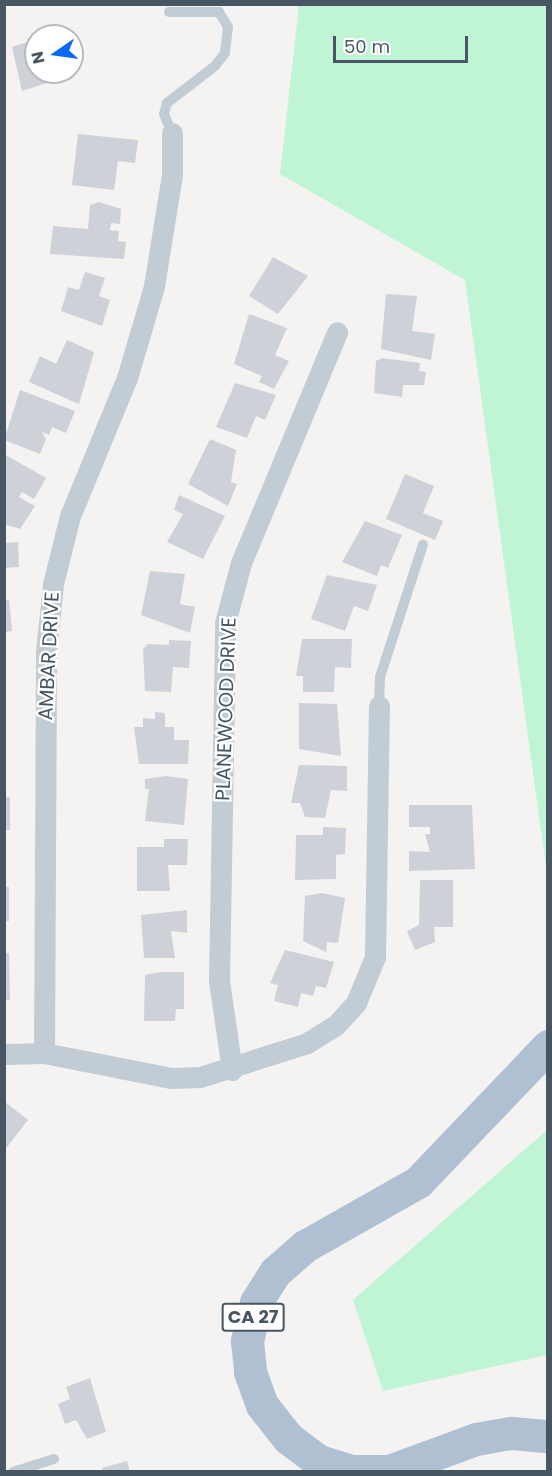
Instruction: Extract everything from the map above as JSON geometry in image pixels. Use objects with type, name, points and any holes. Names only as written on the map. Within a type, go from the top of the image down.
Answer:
[{"type":"main road","name":"CA 27","points":[[548,1046],[418,1182],[305,1246],[276,1272],[256,1302],[247,1341],[250,1372],[262,1405],[288,1438],[319,1461],[352,1471],[389,1471],[476,1439],[511,1433],[548,1436]]},
{"type":"street","name":"AMBAR DRIVE","points":[[44,1053],[46,652],[53,584],[70,516],[128,378],[154,286],[172,175],[172,133]]},
{"type":"street","name":"PLANEWOOD DRIVE","points":[[232,1070],[219,981],[225,623],[241,563],[337,332]]},
{"type":"street","points":[[4,1054],[44,1053],[171,1078],[232,1070],[307,1042],[336,1025],[366,982],[375,957],[379,706]]},
{"type":"lane","points":[[169,12],[219,12],[228,27],[225,53],[215,66],[167,103],[164,114],[172,133]]},
{"type":"lane","points":[[379,706],[380,677],[423,545]]},
{"type":"lane","points":[[13,1472],[54,1459]]},
{"type":"green space","points":[[299,5],[547,5],[547,874],[465,280],[280,174]]},
{"type":"green space","points":[[547,1130],[547,1355],[383,1391],[353,1300]]},
{"type":"building","points":[[24,43],[24,84],[44,84],[22,91],[12,47]]},
{"type":"building","points":[[78,134],[138,140],[135,163],[118,161],[114,190],[72,185]]},
{"type":"building","points":[[99,202],[121,209],[120,224],[111,223],[110,230],[119,231],[118,241],[126,242],[124,259],[50,254],[53,226],[88,229],[90,205]]},
{"type":"building","points":[[273,257],[308,276],[278,314],[249,296]]},
{"type":"building","points":[[85,272],[105,278],[99,296],[110,300],[102,326],[61,311],[68,287],[79,290]]},
{"type":"building","points":[[386,294],[417,296],[412,331],[435,334],[431,360],[381,349]]},
{"type":"building","points":[[249,314],[287,328],[275,355],[289,361],[274,389],[259,382],[262,376],[234,364]]},
{"type":"building","points":[[67,340],[94,352],[79,404],[29,382],[40,356],[56,364]]},
{"type":"building","points":[[382,358],[420,363],[419,371],[426,372],[424,385],[403,385],[402,397],[374,393],[376,361]]},
{"type":"building","points":[[235,383],[276,395],[265,420],[256,416],[247,438],[216,427]]},
{"type":"building","points":[[20,390],[75,411],[66,433],[52,427],[49,435],[42,432],[46,439],[40,454],[4,440]]},
{"type":"building","points":[[210,439],[236,450],[231,482],[237,484],[228,506],[188,484]]},
{"type":"building","points":[[4,454],[46,478],[34,499],[22,492],[19,497],[35,506],[20,529],[4,524]]},
{"type":"building","points":[[405,474],[434,486],[423,513],[443,521],[435,540],[386,519]]},
{"type":"building","points":[[179,495],[225,516],[203,559],[167,542],[183,514],[174,510]]},
{"type":"building","points":[[365,521],[402,535],[388,568],[381,565],[377,576],[342,562]]},
{"type":"building","points":[[18,542],[19,567],[4,568],[4,543]]},
{"type":"building","points":[[150,571],[185,574],[180,604],[195,607],[190,633],[141,615]]},
{"type":"building","points":[[327,575],[377,585],[368,611],[354,606],[345,631],[311,619]]},
{"type":"building","points":[[4,600],[9,600],[12,631],[4,632]]},
{"type":"building","points":[[302,639],[352,639],[351,668],[335,667],[334,692],[303,692],[303,676],[296,676]]},
{"type":"building","points":[[169,640],[191,641],[189,668],[173,667],[171,692],[145,691],[143,649],[148,644],[169,645]]},
{"type":"building","points":[[299,703],[337,704],[341,756],[299,749]]},
{"type":"building","points":[[155,712],[165,713],[165,727],[174,727],[174,740],[189,740],[188,764],[139,764],[134,727],[143,727],[143,718],[155,719]]},
{"type":"building","points":[[299,765],[347,766],[347,791],[331,790],[325,818],[305,817],[300,803],[291,803]]},
{"type":"building","points":[[166,776],[188,779],[184,825],[145,821],[149,789],[145,789],[145,779]]},
{"type":"building","points":[[4,797],[10,797],[10,830],[4,830]]},
{"type":"building","points":[[409,805],[472,805],[475,869],[409,871],[409,851],[430,852],[425,834],[430,834],[430,827],[409,827]]},
{"type":"building","points":[[323,827],[346,828],[345,854],[336,855],[336,879],[295,880],[296,835],[323,835]]},
{"type":"building","points":[[164,839],[188,839],[187,865],[168,865],[170,891],[137,891],[137,847],[164,847]]},
{"type":"building","points":[[420,880],[453,880],[453,927],[434,927],[435,942],[415,950],[407,931],[419,925]]},
{"type":"building","points":[[4,887],[9,887],[9,921],[4,921]]},
{"type":"building","points":[[322,893],[345,898],[338,943],[327,942],[326,952],[303,941],[305,896]]},
{"type":"building","points":[[187,910],[187,933],[171,931],[175,958],[144,958],[141,915]]},
{"type":"building","points":[[285,950],[334,962],[326,988],[316,986],[313,996],[301,993],[298,1007],[274,1001],[278,985],[270,983]]},
{"type":"building","points":[[4,953],[9,953],[10,1000],[4,1000]]},
{"type":"building","points":[[160,972],[184,972],[184,1009],[176,1009],[175,1021],[144,1021],[145,975]]},
{"type":"building","points":[[4,1101],[28,1120],[4,1151]]},
{"type":"building","points":[[90,1378],[106,1432],[87,1439],[76,1420],[65,1424],[58,1404],[70,1399],[66,1387]]},
{"type":"building","points":[[127,1461],[130,1472],[103,1472],[102,1468]]}]
